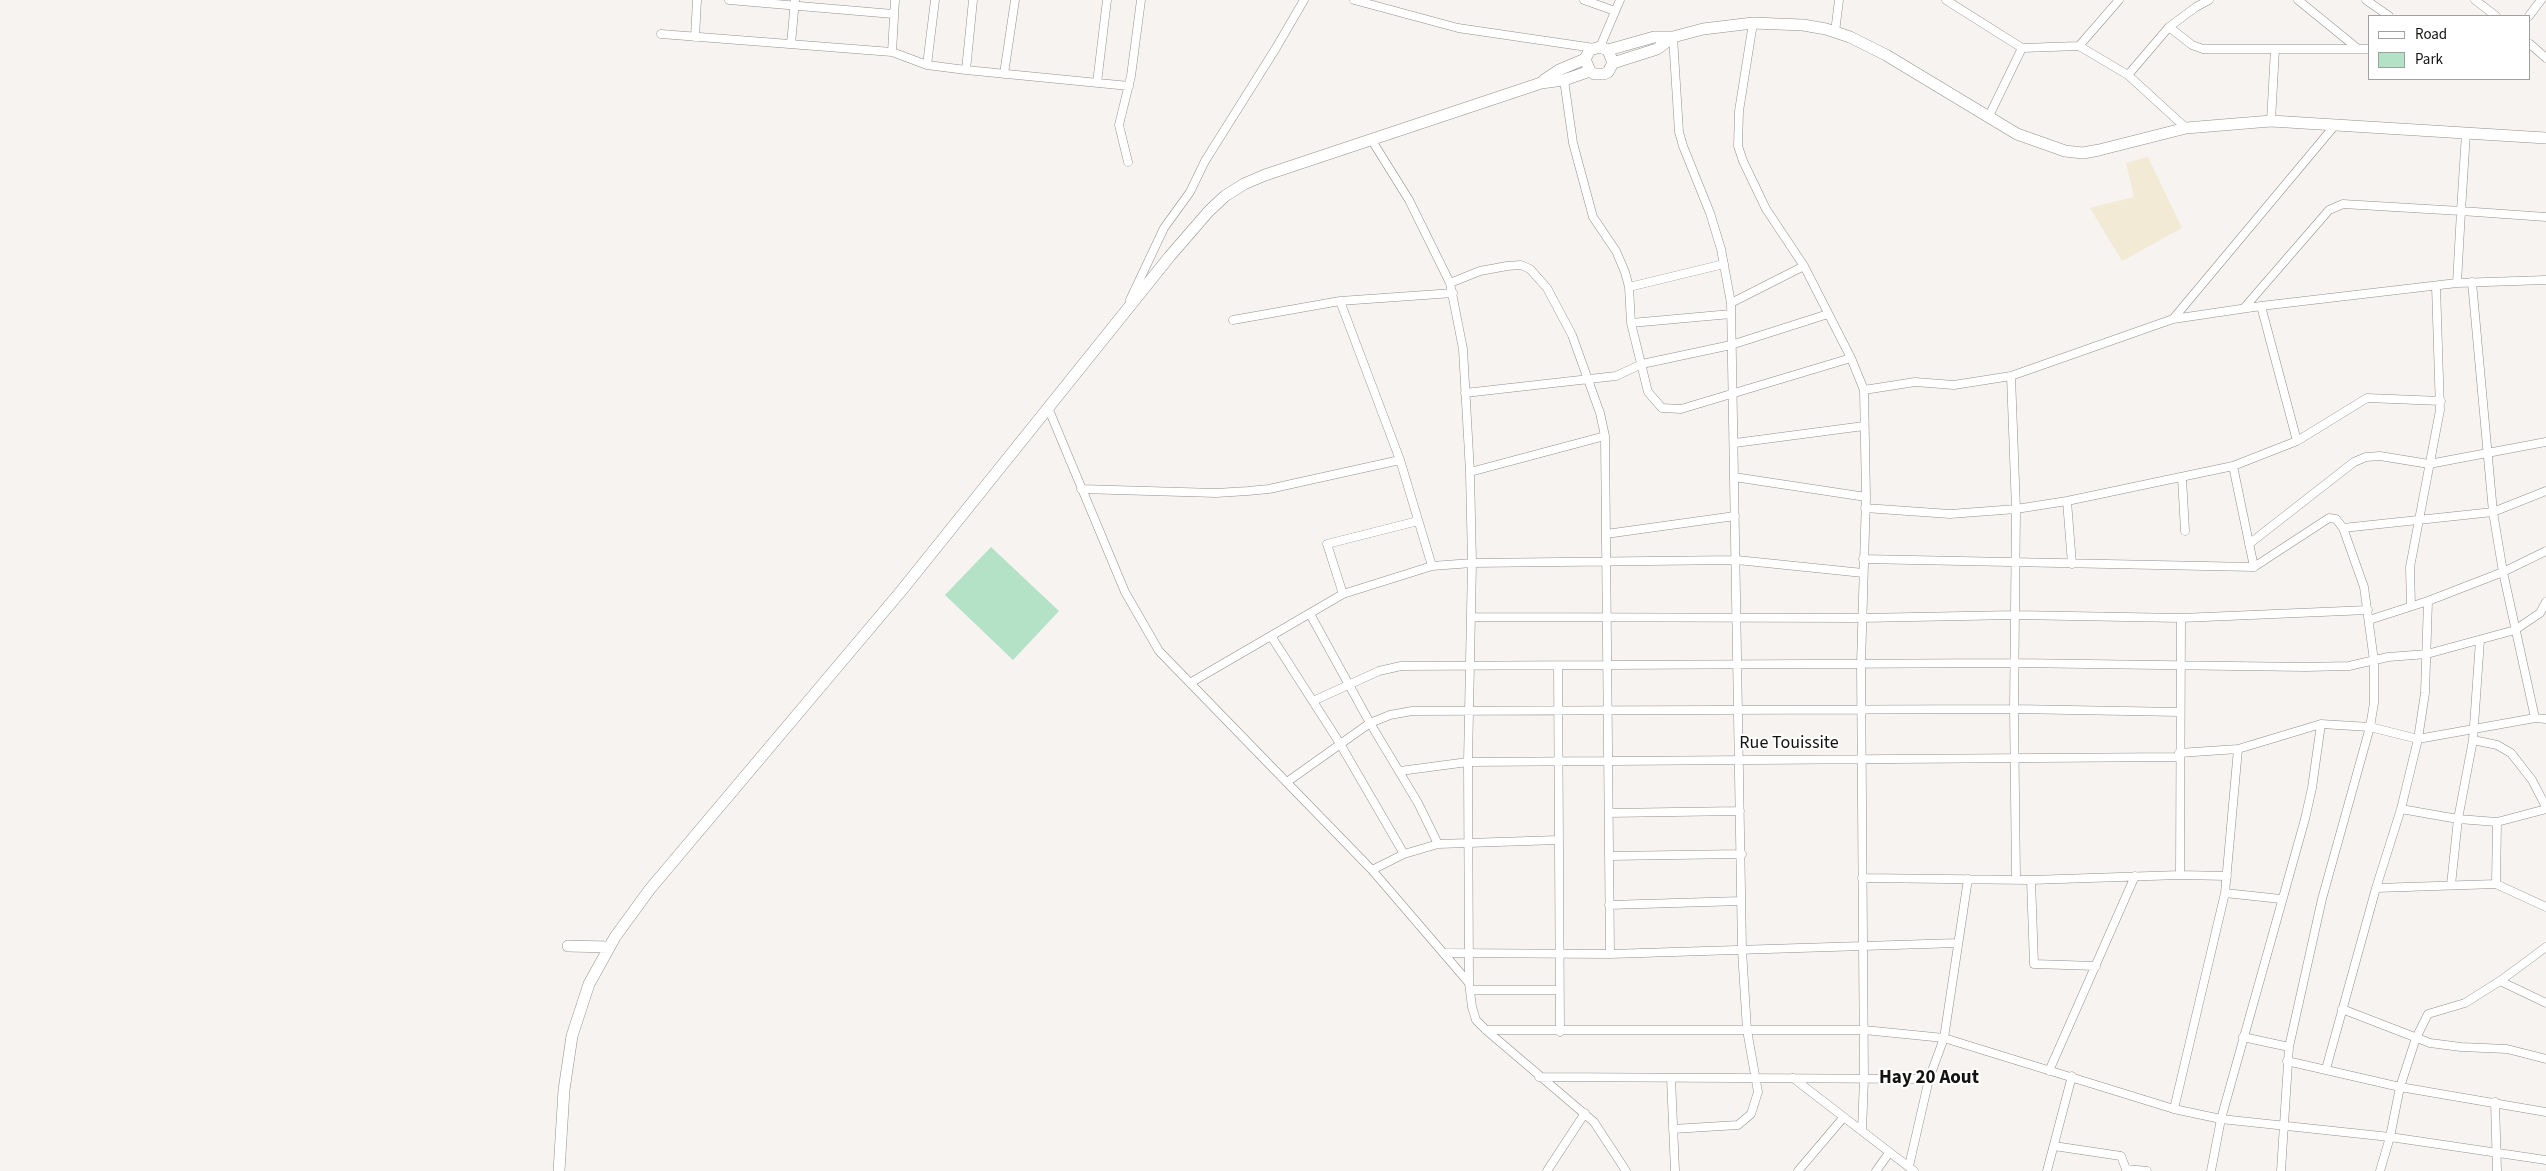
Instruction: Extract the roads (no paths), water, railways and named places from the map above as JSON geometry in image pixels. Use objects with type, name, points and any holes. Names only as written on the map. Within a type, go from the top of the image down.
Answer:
[{"type":"main road","points":[[1541,83],[1560,70],[1585,59],[1587,54],[1601,48],[1654,37],[1673,37],[1703,29],[1753,24],[1803,26],[1835,32],[1886,55],[2017,134],[2052,148],[2084,153],[2186,128],[2271,121],[2546,138]]},
{"type":"main road","points":[[1585,59],[1590,71],[1594,74],[1604,74],[1608,72],[1613,63],[1657,49],[1673,37]]},
{"type":"main road","points":[[1601,48],[1613,63]]},
{"type":"main road","points":[[558,1171],[564,1090],[572,1036],[589,984],[609,947],[650,889],[804,708],[1049,410],[1191,231],[1225,196],[1244,184],[1371,139],[1541,83],[1564,80],[1590,71]]},
{"type":"main road","points":[[568,946],[609,947]]},
{"type":"street","points":[[695,37],[697,0]]},
{"type":"street","points":[[730,0],[794,3],[893,14]]},
{"type":"street","points":[[892,52],[895,0]]},
{"type":"street","points":[[927,65],[935,0]]},
{"type":"street","points":[[966,70],[973,0]]},
{"type":"street","points":[[1004,74],[1015,0]]},
{"type":"street","points":[[1097,82],[1107,0]]},
{"type":"street","points":[[1128,162],[1119,125],[1129,86],[1141,0]]},
{"type":"street","points":[[1121,319],[1164,228],[1190,192],[1205,161],[1304,0]]},
{"type":"street","points":[[1354,0],[1458,28],[1601,48],[1620,0]]},
{"type":"street","points":[[1584,0],[1615,11]]},
{"type":"street","points":[[1835,32],[1839,0]]},
{"type":"street","points":[[1946,0],[2022,48],[2079,46],[2128,75],[2186,128]]},
{"type":"street","points":[[2079,46],[2119,0]]},
{"type":"street","points":[[2128,75],[2169,28],[2196,7],[2209,0]]},
{"type":"street","points":[[2298,0],[2357,48]]},
{"type":"street","points":[[2366,0],[2388,15]]},
{"type":"street","points":[[2475,0],[2495,15]]},
{"type":"street","points":[[2530,15],[2541,0]]},
{"type":"street","points":[[791,44],[794,3]]},
{"type":"street","points":[[1753,24],[1741,89],[1738,146],[1750,178],[1766,209],[1804,266],[1851,358],[1864,390],[1866,497],[1861,664],[1864,1030],[1862,1132]]},
{"type":"street","points":[[2169,28],[2192,45],[2203,49],[2357,48],[2368,50]]},
{"type":"street","points":[[661,34],[892,52],[927,65],[1129,86]]},
{"type":"street","points":[[1673,37],[1679,132],[1710,213],[1732,303],[1731,345],[1737,560],[1737,760],[1742,854],[1742,950],[1747,1030],[1758,1092],[1751,1114],[1738,1125],[1673,1129]]},
{"type":"street","points":[[2531,45],[2546,58]]},
{"type":"street","points":[[1988,118],[2022,48]]},
{"type":"street","points":[[2271,121],[2275,49]]},
{"type":"street","points":[[1564,80],[1573,143],[1593,217],[1616,251],[1629,287],[1631,323],[1648,392],[1662,408],[1681,409],[1733,396],[1851,358]]},
{"type":"street","points":[[2172,319],[2336,124]]},
{"type":"street","points":[[2457,283],[2466,133]]},
{"type":"street","points":[[1371,139],[1408,200],[1450,283],[1463,349],[1470,472],[1472,563],[1468,762],[1469,953],[1470,986],[1476,1020],[1539,1077],[1594,1122],[1626,1171]]},
{"type":"street","points":[[2244,308],[2335,206],[2343,204],[2546,217]]},
{"type":"street","points":[[1629,287],[1724,264]]},
{"type":"street","points":[[1450,283],[1480,271],[1521,265],[1530,268],[1547,288],[1572,335],[1589,381],[1605,436],[1610,954]]},
{"type":"street","points":[[1732,303],[1804,266]]},
{"type":"street","points":[[1864,390],[1915,382],[1954,385],[2011,376],[2172,319],[2244,308],[2457,283],[2546,280]]},
{"type":"street","points":[[2472,282],[2493,512],[2503,572],[2535,718]]},
{"type":"street","points":[[2411,606],[2410,566],[2440,401],[2436,286]]},
{"type":"street","points":[[1233,320],[1340,301],[1453,293]]},
{"type":"street","points":[[1340,301],[1400,460],[1432,566]]},
{"type":"street","points":[[2261,306],[2297,441]]},
{"type":"street","points":[[1631,323],[1731,314]]},
{"type":"street","points":[[1465,393],[1589,381],[1616,376],[1642,364],[1731,345],[1828,314]]},
{"type":"street","points":[[2011,376],[2016,509],[2014,615],[2016,879]]},
{"type":"street","points":[[1865,508],[1950,514],[2016,509],[2067,501],[2233,466],[2297,441],[2367,398],[2440,401]]},
{"type":"street","points":[[1049,410],[1125,592],[1138,618],[1159,651],[1372,870],[1445,953],[1470,986]]},
{"type":"street","points":[[1735,443],[1864,426]]},
{"type":"street","points":[[1470,472],[1605,436]]},
{"type":"street","points":[[2249,544],[2354,462],[2366,457],[2380,456],[2430,464],[2546,442]]},
{"type":"street","points":[[1081,489],[1216,493],[1248,491],[1269,489],[1400,460]]},
{"type":"street","points":[[2233,466],[2254,567]]},
{"type":"street","points":[[1734,476],[1866,497]]},
{"type":"street","points":[[2182,478],[2185,531]]},
{"type":"street","points":[[2343,528],[2493,512],[2546,491]]},
{"type":"street","points":[[2067,501],[2072,564]]},
{"type":"street","points":[[1606,534],[1735,516]]},
{"type":"street","points":[[1863,559],[2254,567],[2329,518],[2336,519],[2343,528],[2364,587],[2374,661],[2375,685],[2370,727],[2322,899],[2289,1047],[2281,1171]]},
{"type":"street","points":[[1343,594],[1327,544],[1418,521]]},
{"type":"street","points":[[2369,620],[2428,601],[2503,572],[2546,552]]},
{"type":"street","points":[[1190,683],[1343,594],[1432,566],[1472,563],[1607,563],[1737,560],[1863,573]]},
{"type":"street","points":[[2326,1070],[2376,888],[2401,809],[2418,739],[2423,713],[2428,601]]},
{"type":"street","points":[[1313,701],[1379,671],[1401,666],[2014,664],[2306,668],[2350,666],[2388,657],[2427,654],[2515,630],[2540,613],[2546,604]]},
{"type":"street","points":[[1471,617],[1862,618],[2014,615],[2181,618],[2368,610]]},
{"type":"street","points":[[1310,614],[1370,723],[1427,819],[1438,844]]},
{"type":"street","points":[[2180,875],[2181,618]]},
{"type":"street","points":[[1271,636],[1339,742],[1404,854]]},
{"type":"street","points":[[2451,886],[2458,819],[2473,740],[2480,640]]},
{"type":"street","points":[[1558,666],[1560,1032]]},
{"type":"street","points":[[1287,782],[1339,742],[1370,723],[1400,712],[1470,710],[1861,709],[2180,712]]},
{"type":"street","points":[[2418,739],[2535,718],[2546,719]]},
{"type":"street","points":[[2211,1171],[2221,1119],[2312,788],[2321,724]]},
{"type":"street","name":"Rue Touissite","points":[[1400,771],[1468,762],[1560,760],[2014,760],[2179,755],[2238,748],[2321,724],[2370,727],[2418,739]]},
{"type":"street","points":[[2401,809],[2458,819],[2497,822],[2546,808],[2532,780],[2511,753],[2497,745],[2473,740]]},
{"type":"street","points":[[2174,1109],[2225,893],[2238,748]]},
{"type":"street","points":[[1609,813],[1740,811]]},
{"type":"street","points":[[2496,884],[2497,822]]},
{"type":"street","points":[[1372,870],[1404,854],[1438,844],[1558,840]]},
{"type":"street","points":[[1609,856],[1742,854]]},
{"type":"street","points":[[1862,878],[2031,880],[2180,875],[2227,876]]},
{"type":"street","points":[[2049,1071],[2135,876]]},
{"type":"street","points":[[1793,1078],[1911,1168],[1929,1079],[1944,1038],[1968,879]]},
{"type":"street","points":[[2031,880],[2034,964],[2096,966]]},
{"type":"street","points":[[2376,888],[2496,884],[2546,907]]},
{"type":"street","points":[[2225,893],[2281,899]]},
{"type":"street","points":[[1609,904],[1741,901]]},
{"type":"street","points":[[1445,953],[1610,954],[1958,944]]},
{"type":"street","points":[[2380,1171],[2390,1137],[2400,1087],[2416,1038],[2431,1011],[2464,1003],[2500,981],[2546,947]]},
{"type":"street","points":[[2500,981],[2546,1003]]},
{"type":"street","points":[[1470,986],[1559,990]]},
{"type":"street","points":[[2342,1009],[2416,1038],[2447,1046],[2507,1049],[2546,1059]]},
{"type":"street","points":[[1486,1030],[1560,1032],[1864,1030],[1944,1038],[2174,1109],[2221,1119],[2390,1137],[2495,1154],[2546,1160]]},
{"type":"street","points":[[2243,1037],[2289,1047]]},
{"type":"street","points":[[2288,1061],[2400,1087],[2546,1111]]},
{"type":"street","points":[[2047,1171],[2072,1076]]},
{"type":"street","points":[[1539,1077],[1929,1079]]},
{"type":"street","points":[[1671,1078],[1675,1171]]},
{"type":"street","points":[[2495,1102],[2495,1154],[2497,1171]]},
{"type":"street","points":[[1547,1171],[1584,1113]]},
{"type":"street","points":[[1798,1171],[1843,1118]]},
{"type":"street","points":[[2054,1146],[2121,1156],[2126,1169],[2148,1171]]},
{"type":"street","points":[[1876,1171],[1890,1152]]},
{"type":"district","name":"Hay 20 Aout","points":[[1929,1079]]}]
